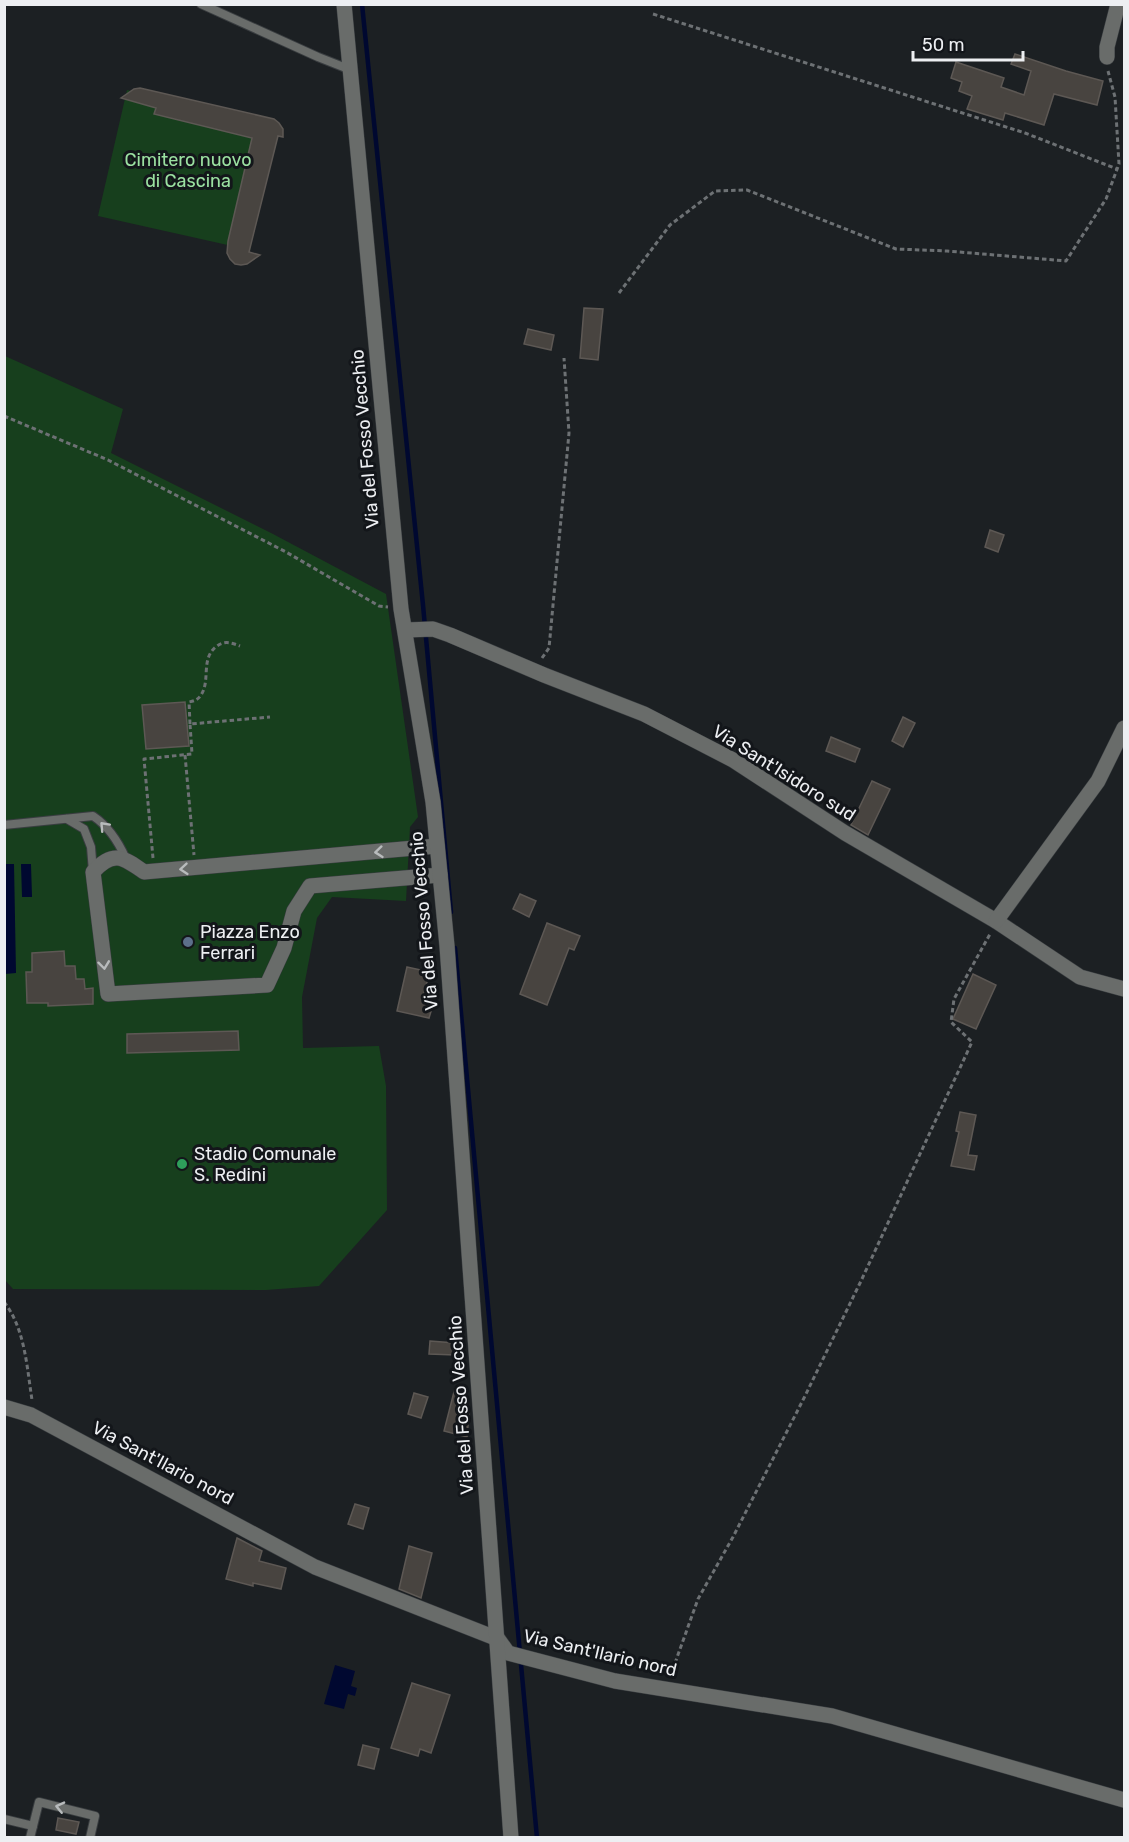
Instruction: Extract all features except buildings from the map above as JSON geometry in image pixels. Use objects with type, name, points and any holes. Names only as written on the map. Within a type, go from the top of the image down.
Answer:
[{"type":"street","name":"Via del Fosso Vecchio","points":[[344,4],[401,609],[419,630],[447,946],[511,1838]]},
{"type":"street","points":[[1107,57],[1107,47],[1118,4]]},
{"type":"street","name":"Via Sant'Isidoro sud","points":[[419,630],[450,635],[644,714],[733,760],[845,833],[996,921],[1080,977],[1125,989]]},
{"type":"street","points":[[996,921],[1098,780],[1125,728]]},
{"type":"street","points":[[303,859],[310,886],[294,911],[284,948],[267,985],[108,994],[93,872],[100,864],[113,857],[126,859],[144,873],[437,846]]},
{"type":"street","points":[[310,886],[440,875]]},
{"type":"street","name":"Via Sant'Ilario nord","points":[[4,1407],[31,1415],[315,1567],[498,1639],[508,1653],[615,1681],[832,1716],[1125,1800]]},
{"type":"lane","points":[[201,4],[351,70]]},
{"type":"lane","points":[[4,825],[93,816],[103,822],[121,847],[126,859]]},
{"type":"lane","points":[[67,818],[84,829],[91,847],[93,872]]},
{"type":"lane","points":[[30,1838],[39,1802],[95,1816],[90,1838]]},
{"type":"lane","points":[[4,1819],[33,1826]]},
{"type":"path","points":[[653,14],[1025,133],[1117,169]]},
{"type":"path","points":[[619,293],[670,225],[715,191],[747,190],[896,249],[1066,261],[1106,199],[1119,164],[1115,97],[1108,73],[1107,57]]},
{"type":"path","points":[[534,671],[549,648],[569,433],[564,358]]},
{"type":"path","points":[[4,416],[108,460],[286,552],[379,606],[401,609]]},
{"type":"path","points":[[155,872],[144,759],[192,754],[189,702],[197,700],[202,694],[207,659],[214,648],[221,643],[230,642],[240,646]]},
{"type":"path","points":[[190,724],[270,717]]},
{"type":"path","points":[[185,754],[195,868]]},
{"type":"path","points":[[665,1689],[698,1599],[733,1537],[804,1398],[866,1271],[972,1042],[951,1022],[954,999],[996,921]]},
{"type":"path","points":[[4,1302],[12,1311],[22,1341],[34,1410],[31,1415]]},
{"type":"green space","name":"Cimitero nuovo di Cascina","points":[[127,90],[278,125],[250,250],[98,216]]},
{"type":"green space","points":[[5,356],[123,409],[111,453],[273,534],[386,594],[418,817],[410,827],[406,901],[332,897],[317,918],[302,997],[303,1048],[379,1046],[386,1086],[387,1210],[319,1286],[266,1290],[13,1289],[5,1280]]},
{"type":"water","points":[[5,864],[14,864],[16,973],[5,974]]},
{"type":"water","points":[[21,864],[31,864],[32,897],[22,897]]},
{"type":"water","points":[[335,1665],[355,1671],[351,1686],[357,1688],[355,1696],[348,1694],[344,1709],[324,1704]]},
{"type":"waterway","points":[[362,4],[423,605],[451,912]]},
{"type":"waterway","points":[[455,948],[537,1838]]},
{"type":"place","name":"Piazza Enzo Ferrari","points":[[188,942]]},
{"type":"place","name":"Stadio Comunale S. Redini","points":[[182,1164]]}]
